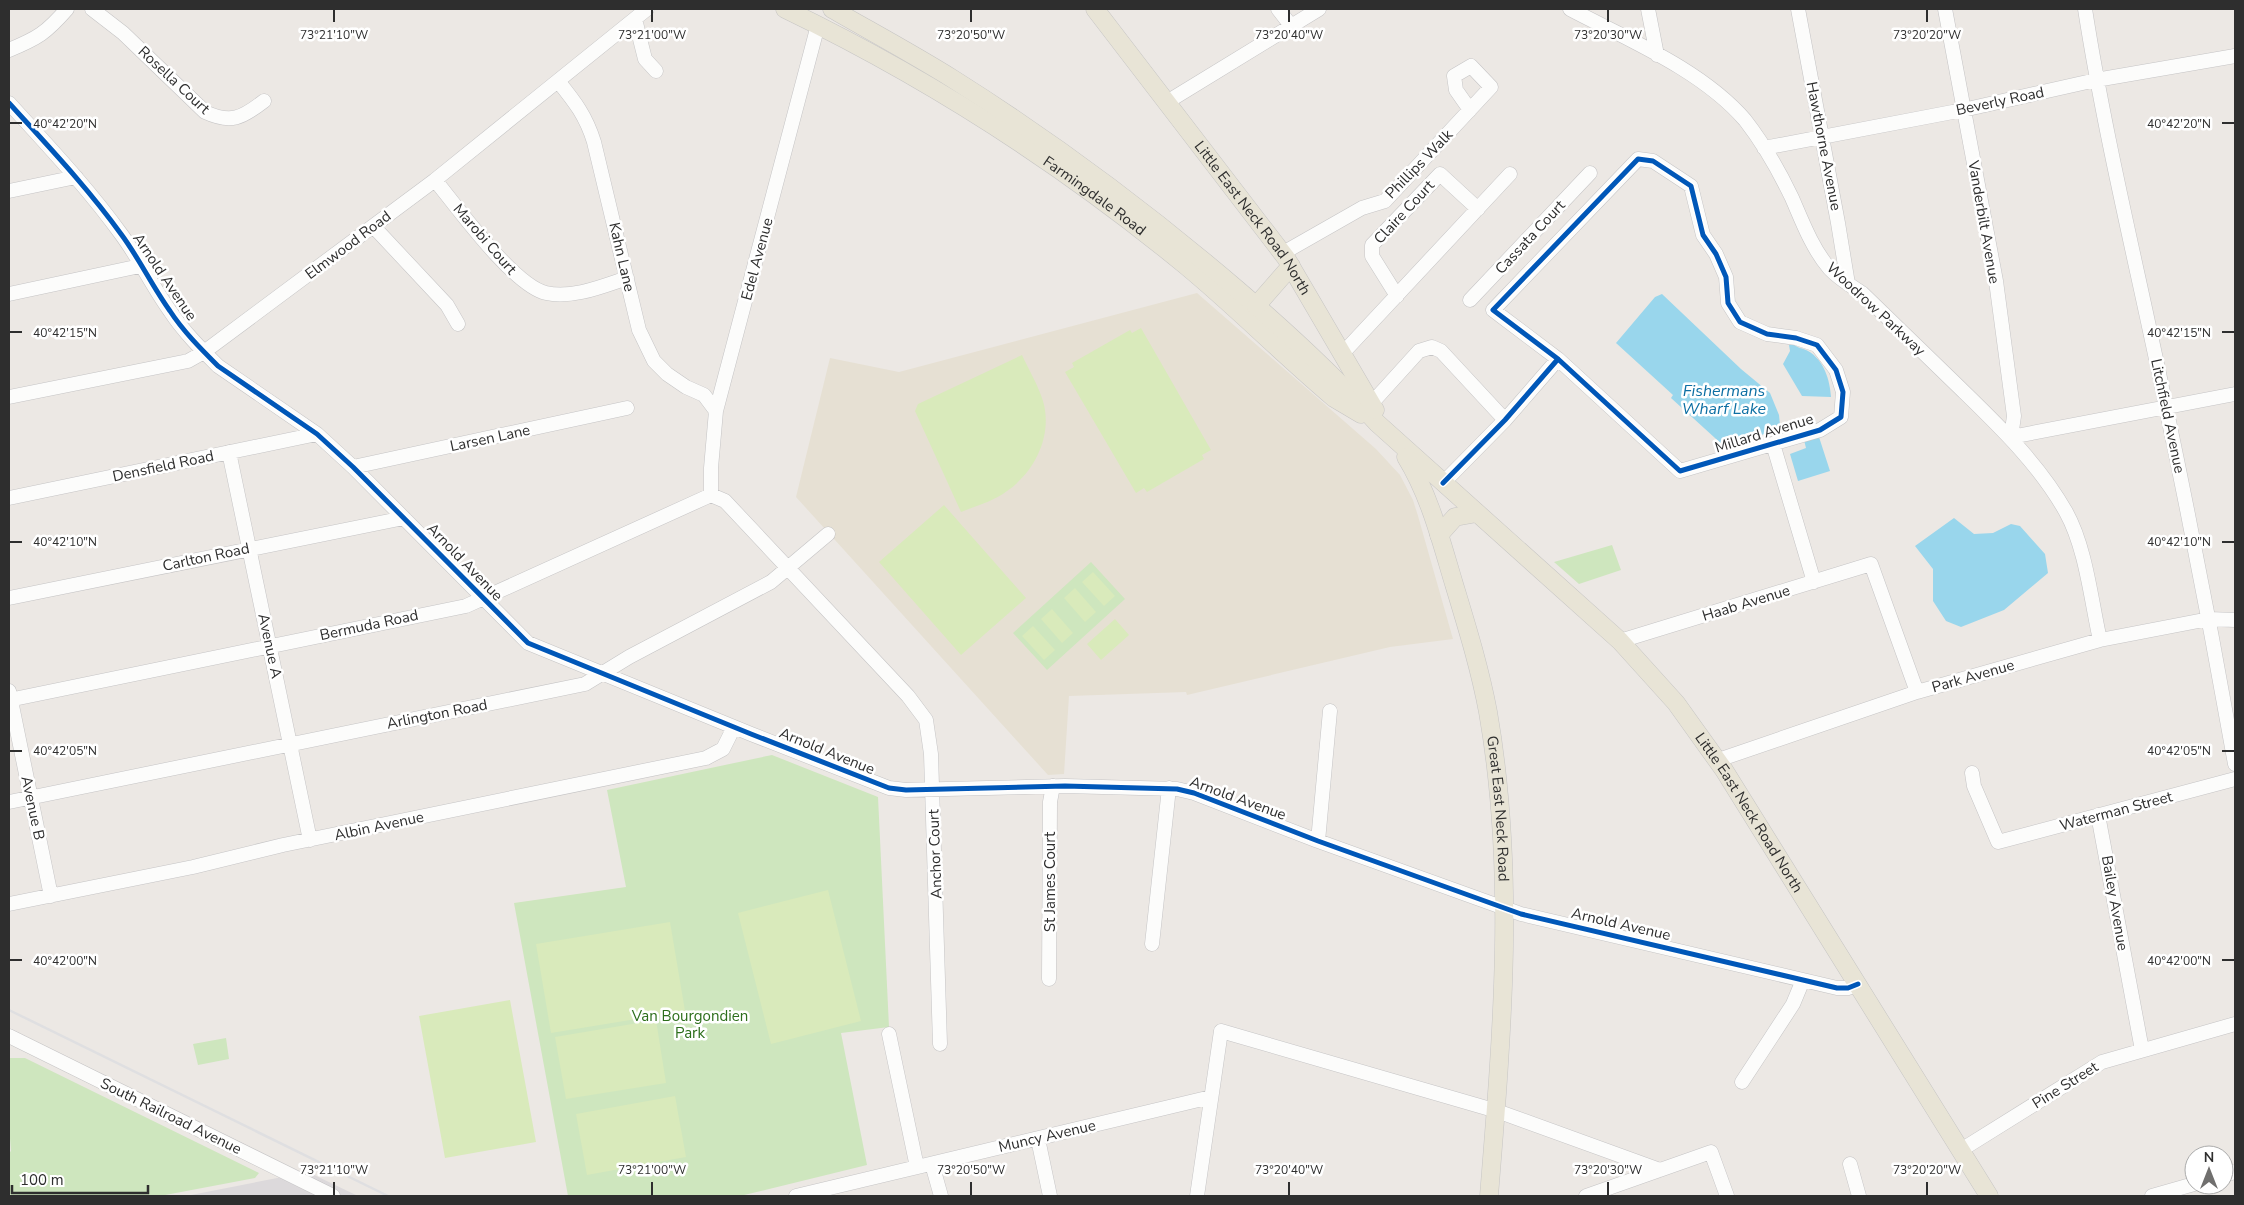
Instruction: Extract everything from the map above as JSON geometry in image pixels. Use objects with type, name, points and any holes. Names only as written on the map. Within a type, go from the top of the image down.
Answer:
[{"type":"main road","name":"Farmingdale Road","points":[[786,9],[956,102],[1079,184],[1200,277],[1334,398],[1377,424]]},
{"type":"main road","name":"Farmingdale Road","points":[[832,9],[943,73],[1068,157],[1154,222],[1256,306],[1343,385],[1377,424],[1394,439]]},
{"type":"main road","name":"Little East Neck Road North","points":[[1095,9],[1287,260],[1371,404],[1394,439],[1620,641],[1676,702],[1718,760],[1989,1196]]},
{"type":"main road","points":[[1256,306],[1287,260]]},
{"type":"main road","name":"Great East Neck Road","points":[[1394,439],[1423,487],[1472,643],[1488,711],[1499,797],[1503,907],[1502,999],[1497,1111],[1489,1196]]},
{"type":"main road","points":[[1439,534],[1455,517],[1477,513]]},
{"type":"street","points":[[9,50],[30,41],[48,30],[67,9]]},
{"type":"street","name":"Rosella Court","points":[[92,9],[123,32],[205,112],[219,118],[233,119],[248,114],[264,101]]},
{"type":"street","name":"Elmwood Road","points":[[9,396],[188,361],[204,352],[435,180],[647,9]]},
{"type":"street","points":[[1278,9],[1292,27]]},
{"type":"street","points":[[1167,102],[1319,9]]},
{"type":"street","name":"Woodrow Parkway","points":[[1570,9],[1657,55],[1722,97],[1744,120],[1764,148],[1817,250],[1829,268],[1862,293],[2011,437],[2066,512],[2082,556],[2100,640]]},
{"type":"street","points":[[1648,9],[1657,55]]},
{"type":"street","name":"Hawthorne Avenue","points":[[1798,9],[1848,284]]},
{"type":"street","name":"Vanderbilt Avenue","points":[[1944,9],[1996,281],[2014,416],[2011,437]]},
{"type":"street","name":"Litchfield Avenue","points":[[2085,9],[2096,80],[2166,407],[2209,619],[2235,764]]},
{"type":"street","points":[[635,19],[645,59],[656,71]]},
{"type":"street","name":"Edel Avenue","points":[[711,495],[711,468],[716,411],[818,25]]},
{"type":"street","name":"Beverly Road","points":[[1764,148],[1963,110],[2096,80],[2235,56]]},
{"type":"street","name":"Kahn Lane","points":[[558,81],[577,104],[589,127],[639,330],[654,361],[673,379],[704,395],[716,411]]},
{"type":"street","name":"Arnold Avenue","points":[[9,103],[76,177],[122,236],[170,312],[204,352],[218,366],[317,434],[353,467],[528,644],[883,786],[901,790],[1054,786],[1170,788],[1194,793],[1318,841],[1503,907],[1545,920],[1841,989],[1858,984]]},
{"type":"street","name":"Phillips Walk","points":[[1287,260],[1362,208],[1385,201],[1470,110]]},
{"type":"street","name":"Millard Avenue","points":[[1638,159],[1653,161],[1691,186],[1703,235],[1716,254],[1726,277],[1728,304],[1740,322],[1767,334],[1796,338],[1816,345],[1836,370],[1843,392],[1841,417],[1820,430],[1680,471],[1558,359],[1493,310],[1638,159]]},
{"type":"street","name":"Cassata Court","points":[[1470,300],[1590,173]]},
{"type":"street","name":"Claire Court","points":[[1397,296],[1372,256],[1372,245],[1440,174],[1478,209]]},
{"type":"street","points":[[1342,354],[1510,174]]},
{"type":"street","points":[[9,191],[76,177]]},
{"type":"street","name":"Marobi Court","points":[[435,180],[516,276],[533,288],[546,293],[566,294],[588,290],[627,278]]},
{"type":"street","points":[[373,226],[446,305],[458,324]]},
{"type":"street","points":[[9,294],[140,266]]},
{"type":"street","points":[[1371,404],[1419,351],[1432,347],[1441,351],[1505,420]]},
{"type":"street","points":[[1443,483],[1505,420],[1558,359]]},
{"type":"street","points":[[2011,437],[2235,394]]},
{"type":"street","name":"Larsen Lane","points":[[353,467],[627,408]]},
{"type":"street","name":"Densfield Road","points":[[9,498],[317,434]]},
{"type":"street","name":"Millard Avenue","points":[[1773,444],[1814,582]]},
{"type":"street","name":"Avenue A","points":[[229,452],[310,840]]},
{"type":"street","name":"Anchor Court","points":[[711,495],[725,501],[908,696],[926,720],[931,748],[934,790],[940,1044]]},
{"type":"street","name":"Bermuda Road","points":[[9,697],[466,606],[508,585],[711,495]]},
{"type":"street","name":"Carlton Road","points":[[9,598],[404,518]]},
{"type":"street","name":"Arlington Road","points":[[9,802],[585,684],[630,657],[771,582],[828,534]]},
{"type":"street","name":"Haab Avenue","points":[[1620,641],[1871,564],[1918,692]]},
{"type":"street","name":"Park Avenue","points":[[1718,760],[1918,692],[2100,640],[2209,619],[2235,620]]},
{"type":"street","name":"Avenue B","points":[[9,697],[51,896]]},
{"type":"street","points":[[1318,841],[1330,712]]},
{"type":"street","name":"Albin Avenue","points":[[9,904],[193,867],[310,840],[706,758],[723,749],[734,727]]},
{"type":"street","name":"Waterman Street","points":[[1972,773],[1974,786],[1998,842],[2235,779]]},
{"type":"street","name":"St James Court","points":[[1049,979],[1050,802],[1054,786]]},
{"type":"street","points":[[1152,944],[1170,788]]},
{"type":"street","name":"Bailey Avenue","points":[[2098,815],[2142,1050]]},
{"type":"street","points":[[1742,1082],[1793,1004],[1803,980]]},
{"type":"street","name":"Pine Street","points":[[1961,1150],[2102,1062],[2235,1024]]},
{"type":"street","points":[[1197,1196],[1221,1031],[1497,1111],[1660,1170]]},
{"type":"street","points":[[889,1034],[918,1167]]},
{"type":"street","name":"South Railroad Avenue","points":[[9,1036],[333,1196]]},
{"type":"street","name":"Muncy Avenue","points":[[796,1196],[833,1192],[918,1167],[1211,1097]]},
{"type":"street","points":[[1038,1138],[1050,1196]]},
{"type":"street","points":[[1586,1196],[1711,1152],[1727,1196]]},
{"type":"street","points":[[932,1164],[941,1196]]},
{"type":"street","points":[[1850,1164],[1859,1196]]},
{"type":"street","points":[[2152,1196],[2184,1187]]},
{"type":"shaded area","points":[[1197,293],[1376,449],[1400,475],[1413,500],[1453,639],[1390,647],[1187,695],[1186,692],[1069,696],[1064,774],[1048,775],[796,497],[830,358],[899,372]]},
{"type":"shaded area","points":[[308,1172],[358,1196],[186,1196]]},
{"type":"green space","points":[[1141,328],[1211,450],[1202,455],[1204,459],[1147,492],[1144,488],[1136,493],[1065,372],[1074,367],[1072,363],[1130,330],[1132,333]]},
{"type":"green space","points":[[1022,355],[1043,401],[1046,427],[1039,452],[1026,474],[1002,495],[961,512],[915,411],[918,404]]},
{"type":"green space","points":[[944,505],[1026,598],[961,655],[879,562]]},
{"type":"green space","points":[[1612,545],[1621,570],[1579,584],[1554,562]]},
{"type":"green space","points":[[1091,562],[1125,599],[1047,670],[1013,633]]},
{"type":"green space","points":[[1093,572],[1115,596],[1104,606],[1082,582]]},
{"type":"green space","points":[[1075,588],[1096,612],[1085,622],[1064,598]]},
{"type":"green space","points":[[1052,609],[1073,633],[1062,643],[1041,619]]},
{"type":"green space","points":[[1115,619],[1129,635],[1101,660],[1087,644]]},
{"type":"green space","points":[[1033,626],[1055,650],[1044,660],[1022,636]]},
{"type":"green space","name":"Van Bourgondien Park","points":[[772,755],[878,797],[889,1027],[841,1033],[867,1165],[740,1196],[568,1196],[514,903],[626,887],[607,790]]},
{"type":"green space","points":[[828,890],[861,1021],[771,1044],[738,913]]},
{"type":"green space","points":[[670,922],[685,1011],[551,1033],[536,944]]},
{"type":"green space","points":[[510,1000],[536,1142],[445,1158],[419,1016]]},
{"type":"green space","points":[[656,1020],[666,1083],[566,1099],[555,1037]]},
{"type":"green space","points":[[226,1038],[229,1059],[198,1065],[193,1044]]},
{"type":"green space","points":[[9,1058],[25,1058],[259,1173],[255,1178],[160,1196],[9,1196],[9,1153],[11,1151]]},
{"type":"green space","points":[[675,1096],[686,1157],[587,1175],[576,1114]]},
{"type":"water","name":"Fishermans Wharf Lake","points":[[1662,294],[1741,369],[1770,393],[1779,415],[1780,425],[1775,430],[1726,448],[1671,398],[1673,395],[1616,343],[1655,297]]},
{"type":"water","points":[[1793,344],[1814,355],[1822,365],[1828,377],[1831,397],[1802,396],[1783,364],[1790,351],[1789,345]]},
{"type":"water","points":[[1819,437],[1830,471],[1798,481],[1790,454],[1806,448],[1804,440]]},
{"type":"water","points":[[1954,518],[1974,534],[1993,533],[2011,524],[2020,526],[2045,554],[2048,573],[2004,610],[1961,627],[1946,621],[1933,601],[1933,569],[1915,546]]},
{"type":"railway","points":[[9,1010],[388,1196]]},
{"type":"cycle path","points":[[9,103],[95,200],[128,243],[175,318],[205,353],[218,366],[317,434],[353,467],[528,643],[889,788],[906,790],[1065,786],[1177,789],[1194,793],[1318,841],[1521,914],[1837,988],[1848,988],[1858,984]]},
{"type":"cycle path","points":[[1443,483],[1505,420],[1558,359],[1493,310],[1638,159],[1653,161],[1691,186],[1703,235],[1716,254],[1726,277],[1728,303],[1740,322],[1767,334],[1796,338],[1817,345],[1836,370],[1843,392],[1841,417],[1820,430],[1680,471],[1558,359]]}]
